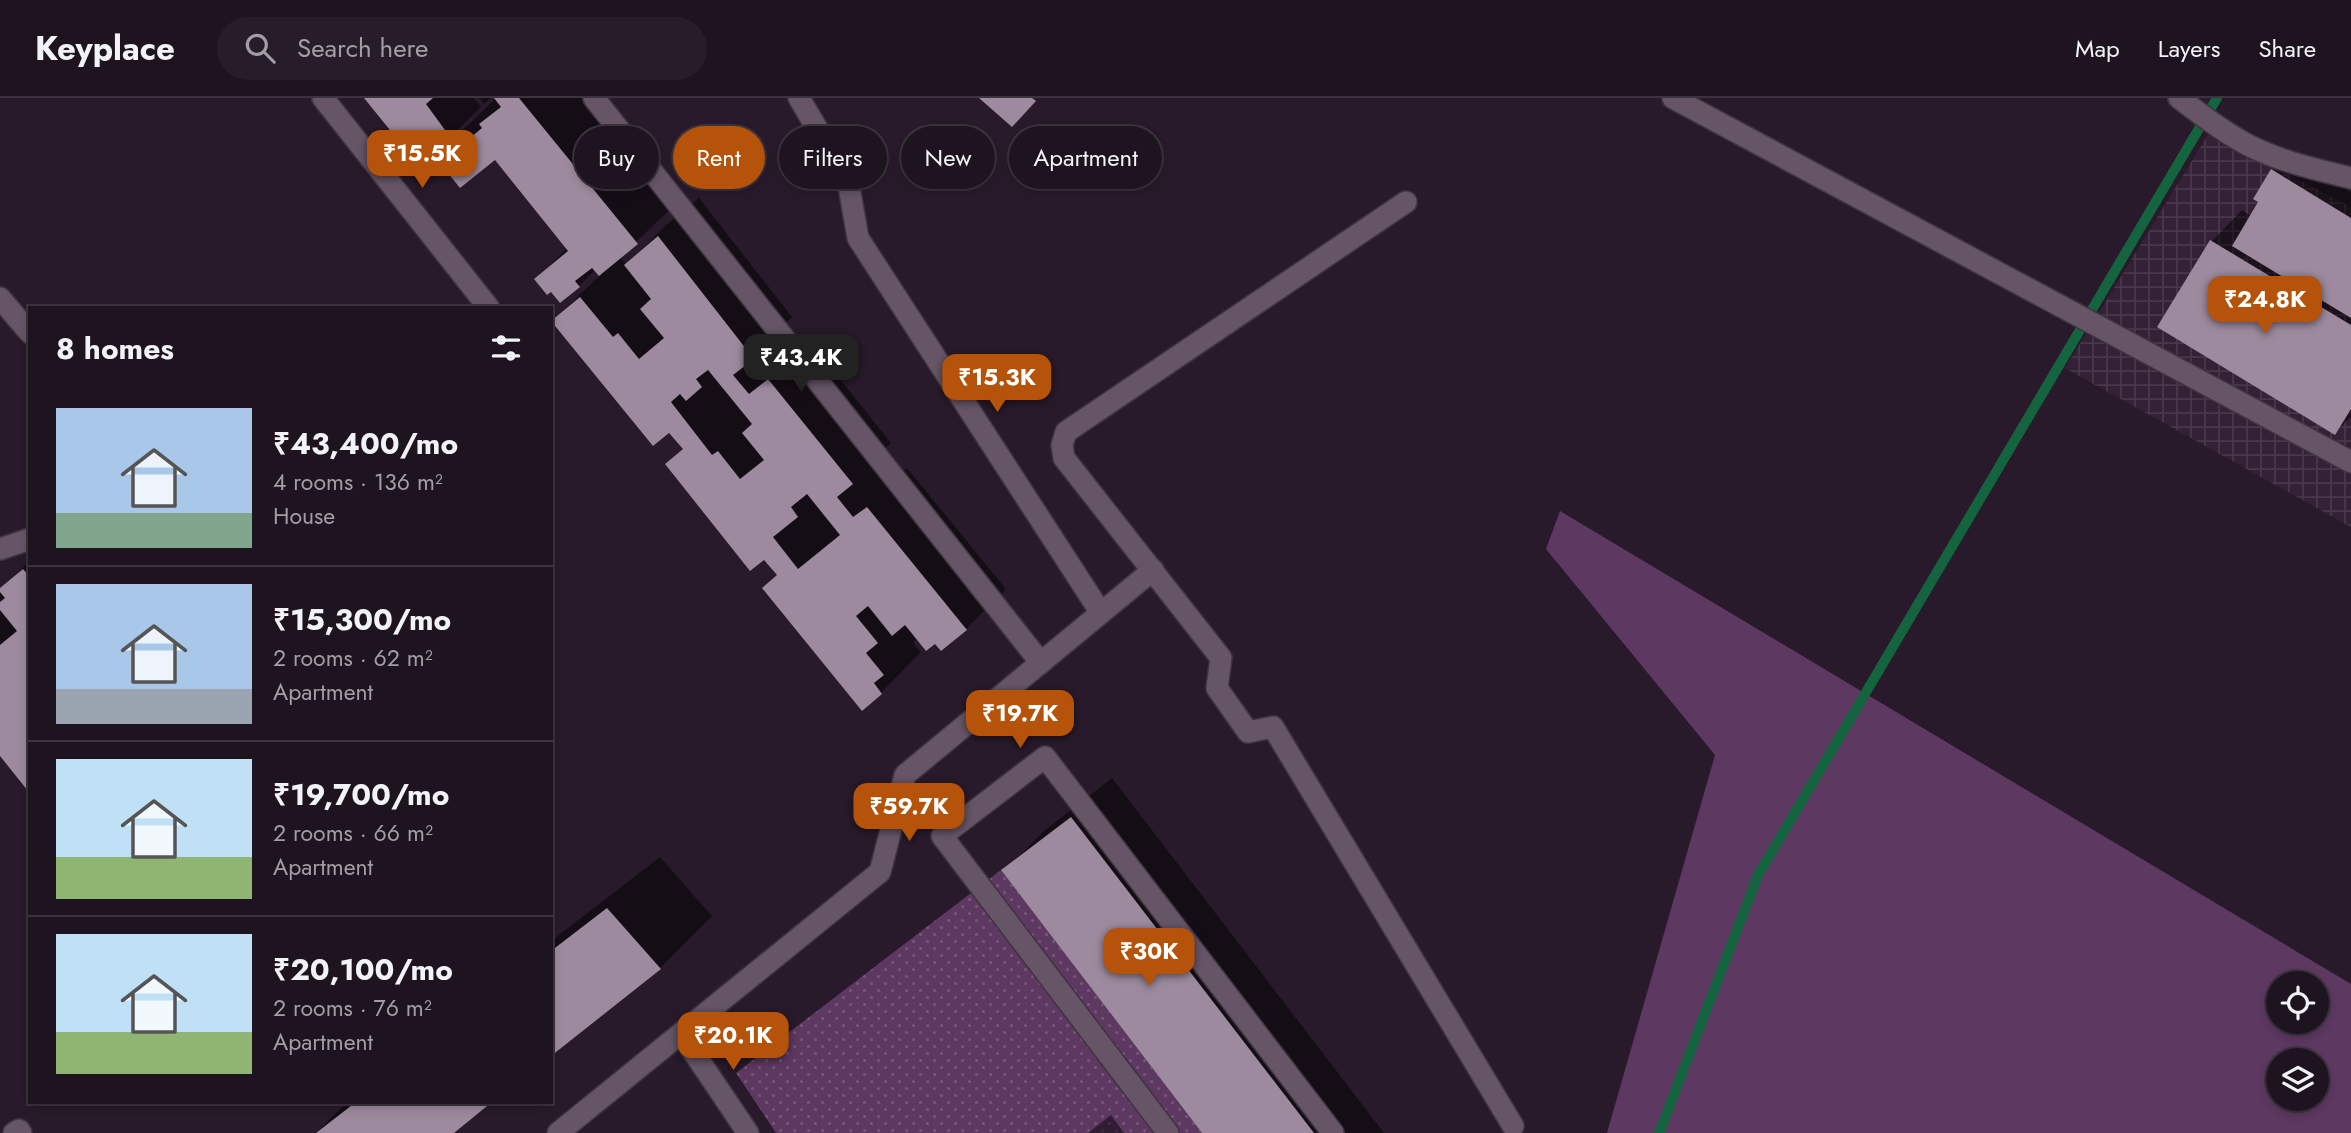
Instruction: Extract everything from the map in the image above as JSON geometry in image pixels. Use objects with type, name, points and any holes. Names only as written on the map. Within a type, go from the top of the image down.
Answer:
[{"type":"street","points":[[323,98],[487,306]]},
{"type":"street","points":[[594,98],[1041,663]]},
{"type":"street","points":[[799,98],[848,181],[858,238],[1101,613]]},
{"type":"street","points":[[1673,98],[2351,462]]},
{"type":"street","points":[[2179,98],[2215,126],[2253,147],[2303,166],[2351,178]]},
{"type":"street","points":[[1406,202],[1066,432],[1062,445],[1064,458],[1221,658],[1217,688],[1248,732],[1273,727],[1513,1126]]},
{"type":"street","points":[[0,299],[28,331]]},
{"type":"street","points":[[0,549],[28,540]]},
{"type":"street","points":[[558,1133],[880,872],[905,775],[1153,570]]},
{"type":"street","points":[[1168,1133],[942,836],[1045,757],[1333,1133]]},
{"type":"street","points":[[682,1035],[748,1133]]},
{"type":"street","points":[[15,1133],[19,1130],[21,1133]]},
{"type":"shaded area","points":[[2209,133],[2351,207],[2351,527],[2065,368]]},
{"type":"shaded area","points":[[1560,511],[2351,984],[2351,1133],[1607,1133],[1715,755],[1546,549]]},
{"type":"shaded area","points":[[1001,870],[1202,1133],[776,1133],[736,1073]]},
{"type":"building","points":[[364,98],[433,98],[426,104],[445,130],[435,140],[442,148],[419,166]]},
{"type":"building","points":[[494,98],[519,98],[574,165],[574,189],[593,189],[638,244],[599,276],[592,268],[575,281],[580,287],[560,303],[551,292],[547,295],[534,279],[568,251],[495,160],[460,188],[444,168],[453,161],[442,148],[458,135],[464,143],[482,128],[479,124],[501,107]]},
{"type":"building","points":[[979,98],[1032,98],[1036,101],[1011,126]]},
{"type":"building","points":[[2271,169],[2351,218],[2351,318],[2232,246],[2258,202],[2253,199]]},
{"type":"building","points":[[658,236],[754,359],[733,375],[749,394],[768,379],[853,484],[837,497],[853,517],[867,507],[967,630],[941,651],[935,644],[926,651],[905,625],[892,636],[868,606],[856,616],[878,643],[866,653],[884,675],[874,683],[882,694],[862,711],[762,588],[777,575],[764,560],[750,571],[665,464],[683,449],[669,433],[653,446],[553,323],[553,319],[580,297],[613,337],[618,333],[639,359],[664,338],[640,309],[651,299],[624,265]],"holes":[[[708,370],[752,424],[742,433],[764,460],[740,479],[718,451],[712,455],[671,402],[680,394],[686,401],[702,387],[696,379]],[[807,494],[840,535],[798,569],[773,537],[798,517],[791,507]]]},
{"type":"building","points":[[2210,240],[2351,325],[2351,409],[2335,435],[2157,327]]},
{"type":"building","points":[[23,569],[28,575],[28,791],[0,756],[0,645],[17,631],[0,610],[0,602],[5,598],[0,588]]},
{"type":"building","points":[[1071,817],[1314,1133],[1202,1133],[1001,870]]},
{"type":"building","points":[[607,908],[661,969],[553,1054],[553,949]]},
{"type":"building","points":[[353,1104],[490,1104],[454,1133],[316,1133]]},
{"type":"waterway","points":[[1659,1133],[1758,875],[2217,98]]}]
